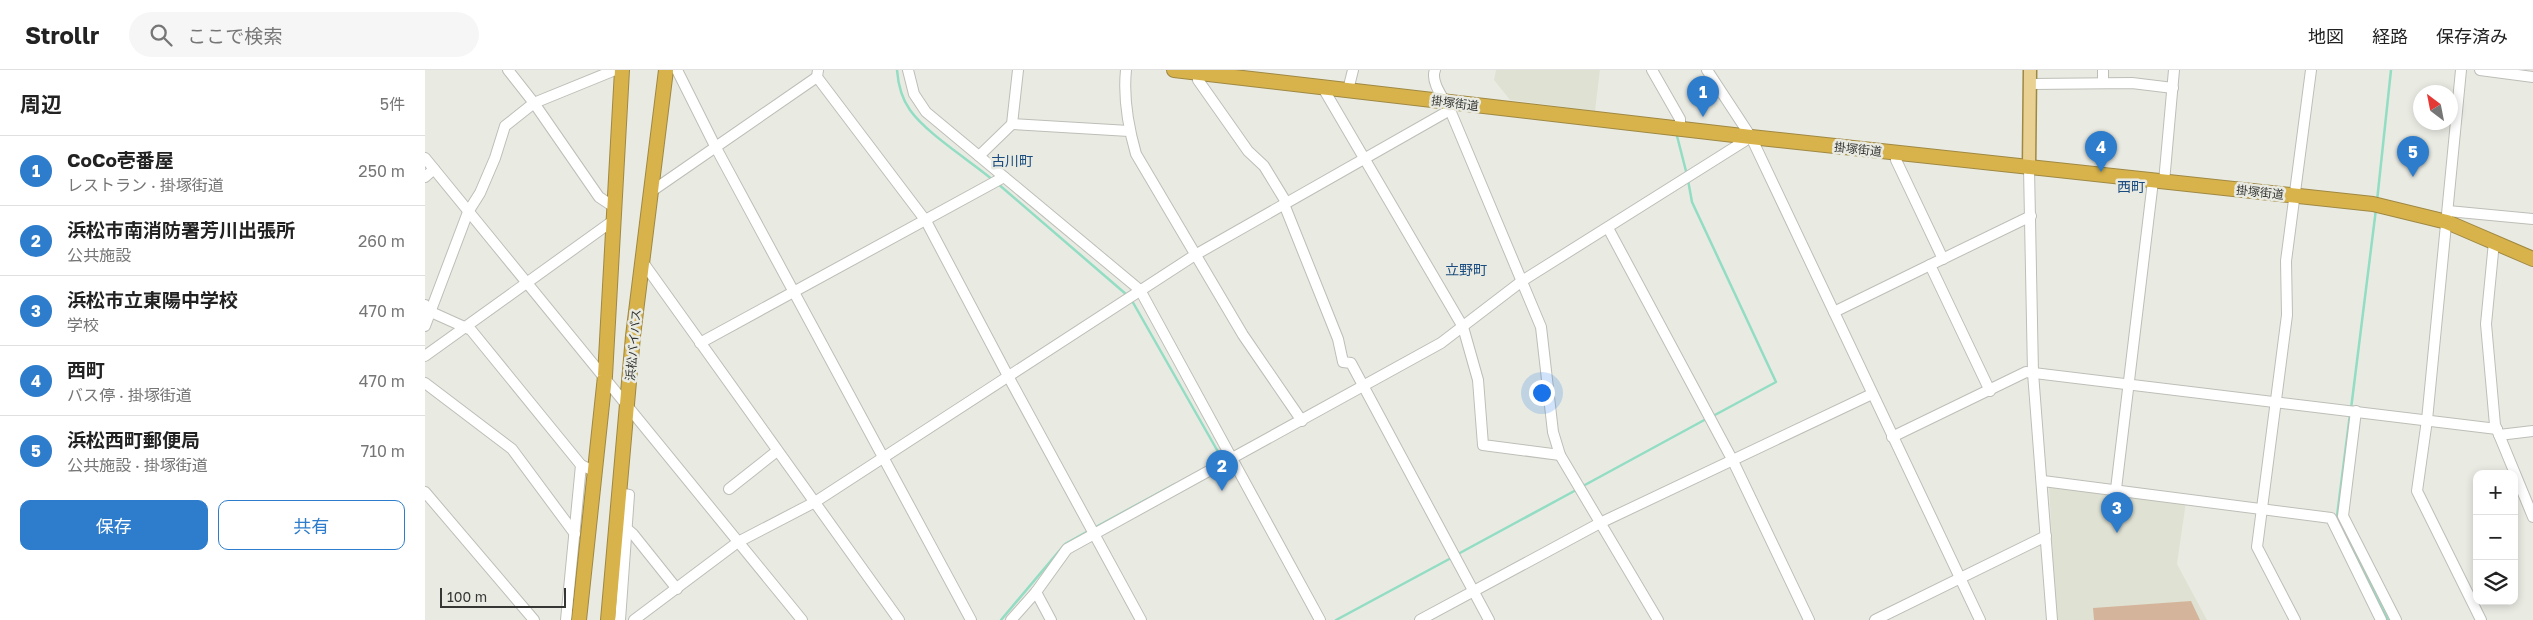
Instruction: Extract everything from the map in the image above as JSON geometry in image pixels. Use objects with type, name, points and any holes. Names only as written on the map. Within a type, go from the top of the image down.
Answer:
[{"type":"highway","name":"浜松バイパス","points":[[579,620],[605,376],[622,70]]},
{"type":"highway","name":"浜松バイパス","points":[[608,620],[641,261],[652,191],[666,70]]},
{"type":"highway","name":"掛塚街道","points":[[1174,70],[1201,71],[1348,90],[1447,106],[1678,129],[2378,205],[2447,217],[2494,242],[2533,259]]},
{"type":"main road","points":[[2029,168],[2030,70]]},
{"type":"street","points":[[425,356],[528,283],[614,213],[599,197],[534,103],[508,70]]},
{"type":"street","points":[[425,326],[428,309],[468,212],[480,193],[495,158],[505,126],[534,103],[615,70]]},
{"type":"street","points":[[677,70],[715,146],[971,620]]},
{"type":"street","points":[[908,70],[914,94],[926,112],[1140,290],[1320,620]]},
{"type":"street","points":[[979,156],[1012,124],[1018,70]]},
{"type":"street","points":[[1126,70],[1124,93],[1129,131],[1136,154],[1243,335],[1301,421]]},
{"type":"street","points":[[1348,90],[1353,70]]},
{"type":"street","points":[[1435,70],[1433,75],[1435,83],[1447,106],[1541,327],[1553,432],[1560,455],[1658,620]]},
{"type":"street","points":[[1652,70],[1681,119],[1678,129]]},
{"type":"street","points":[[2103,70],[2103,83]]},
{"type":"street","points":[[2116,489],[2174,70]]},
{"type":"street","points":[[2295,620],[2257,546],[2287,315],[2285,261],[2311,70]]},
{"type":"street","points":[[2461,70],[2427,420],[2417,491],[2481,620]]},
{"type":"street","points":[[2479,70],[2533,77]]},
{"type":"street","points":[[1201,71],[1198,80],[1248,151],[1263,166],[1285,203],[1338,339],[1343,362],[1351,363],[1489,620]]},
{"type":"street","points":[[1711,72],[1751,138],[1980,620]]},
{"type":"street","points":[[652,191],[817,74],[926,221],[1141,620]]},
{"type":"street","points":[[2030,84],[2132,83],[2173,88]]},
{"type":"street","points":[[1323,88],[1463,327],[1478,380],[1483,445],[1560,455]]},
{"type":"street","points":[[634,620],[738,542],[815,502],[1195,255],[1364,158],[1447,106]]},
{"type":"street","points":[[1012,124],[1129,131]]},
{"type":"street","points":[[1011,620],[1036,592],[1067,549],[1092,531],[1232,459],[1441,343],[1521,281],[1751,138]]},
{"type":"street","points":[[1897,153],[1896,160],[1943,259]]},
{"type":"street","points":[[425,158],[605,376],[802,620]]},
{"type":"street","points":[[2029,168],[2033,373],[2043,481],[2052,620]]},
{"type":"street","points":[[425,177],[434,170]]},
{"type":"street","points":[[700,343],[1004,177]]},
{"type":"street","points":[[1833,312],[2031,216]]},
{"type":"street","points":[[2447,217],[2533,219]]},
{"type":"street","points":[[1608,228],[1733,461],[1809,620]]},
{"type":"street","points":[[2494,242],[2486,324],[2498,432],[2533,517]]},
{"type":"street","points":[[641,261],[899,620]]},
{"type":"street","points":[[1930,265],[1990,390]]},
{"type":"street","points":[[428,309],[471,330],[581,465],[596,472]]},
{"type":"street","points":[[1893,438],[2026,372],[2427,420],[2498,432],[2533,431]]},
{"type":"street","points":[[425,383],[512,450],[575,534]]},
{"type":"street","points":[[1420,620],[1600,523],[1872,394]]},
{"type":"street","points":[[2353,411],[2343,516],[2396,620]]},
{"type":"street","points":[[729,489],[777,451]]},
{"type":"street","points":[[566,620],[581,465]]},
{"type":"street","points":[[2043,481],[2331,518],[2381,620]]},
{"type":"street","points":[[619,493],[629,495],[620,620]]},
{"type":"street","points":[[426,496],[533,620]]},
{"type":"street","points":[[626,528],[633,534],[677,589]]},
{"type":"street","points":[[1875,620],[2046,536]]},
{"type":"street","points":[[1036,592],[1051,620]]},
{"type":"shaded area","points":[[1496,70],[1600,70],[1595,111],[1510,100],[1494,80]]},
{"type":"shaded area","points":[[2049,486],[2186,502],[2177,564],[2207,620],[2056,620]]},
{"type":"shaded area","points":[[2191,601],[2200,620],[2094,620],[2093,608]]},
{"type":"waterway","points":[[897,70],[899,85],[907,106],[917,119],[937,137],[993,180]]},
{"type":"waterway","points":[[2377,201],[2391,70]]},
{"type":"waterway","points":[[1676,132],[1687,175]]},
{"type":"waterway","points":[[1688,180],[1692,202],[1776,382],[1713,416]]},
{"type":"waterway","points":[[997,183],[1127,295]]},
{"type":"waterway","points":[[2351,409],[2376,209]]},
{"type":"waterway","points":[[1131,299],[1221,457],[1217,461]]},
{"type":"waterway","points":[[2350,414],[2337,516],[2388,620]]},
{"type":"waterway","points":[[1583,486],[1708,418]]},
{"type":"waterway","points":[[1094,528],[1175,484]]},
{"type":"waterway","points":[[1458,554],[1578,489]]},
{"type":"waterway","points":[[1001,620],[1065,544],[1090,530]]},
{"type":"waterway","points":[[1336,620],[1453,557]]},
{"type":"place","name":"CoCo壱番屋","points":[[1703,117]]},
{"type":"place","name":"西町","points":[[2101,172]]},
{"type":"place","name":"浜松西町郵便局","points":[[2413,177]]},
{"type":"place","name":"浜松市南消防署芳川出張所","points":[[1222,491]]},
{"type":"place","name":"浜松市立東陽中学校","points":[[2117,533]]},
{"type":"district","name":"古川町","points":[[1012,160]]},
{"type":"district","name":"西町","points":[[2131,186]]},
{"type":"district","name":"立野町","points":[[1466,269]]}]
